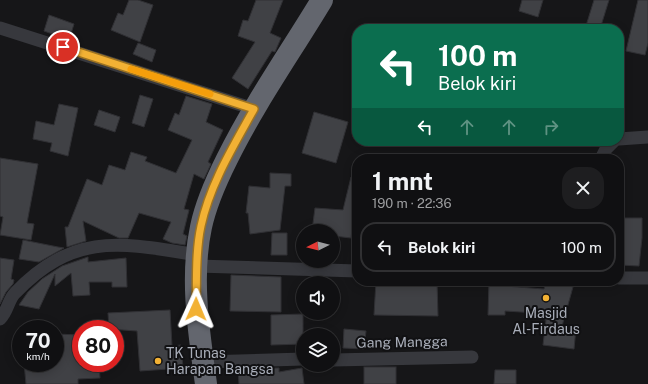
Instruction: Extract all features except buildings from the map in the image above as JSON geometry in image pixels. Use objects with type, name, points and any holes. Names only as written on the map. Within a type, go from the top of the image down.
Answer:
[{"type":"highway","points":[[206,384],[196,309],[201,227],[213,188],[254,109],[322,0]]},
{"type":"street","points":[[0,28],[254,109]]},
{"type":"street","points":[[624,139],[648,137]]},
{"type":"street","points":[[0,319],[5,313],[13,294],[35,273],[50,262],[88,247],[111,244],[134,244],[198,260],[352,271]]},
{"type":"street","points":[[624,278],[648,278]]},
{"type":"street","points":[[340,359],[468,357]]},
{"type":"street","points":[[203,362],[296,360]]},
{"type":"slow traffic","points":[[131,69],[210,94]]},
{"type":"place","name":"Masjid Al-Firdaus","points":[[546,298]]},
{"type":"place","name":"TK Tunas Harapan Bangsa","points":[[158,361]]},
{"type":"route","points":[[63,47],[254,109],[213,188],[201,227],[197,266],[196,309]]}]
